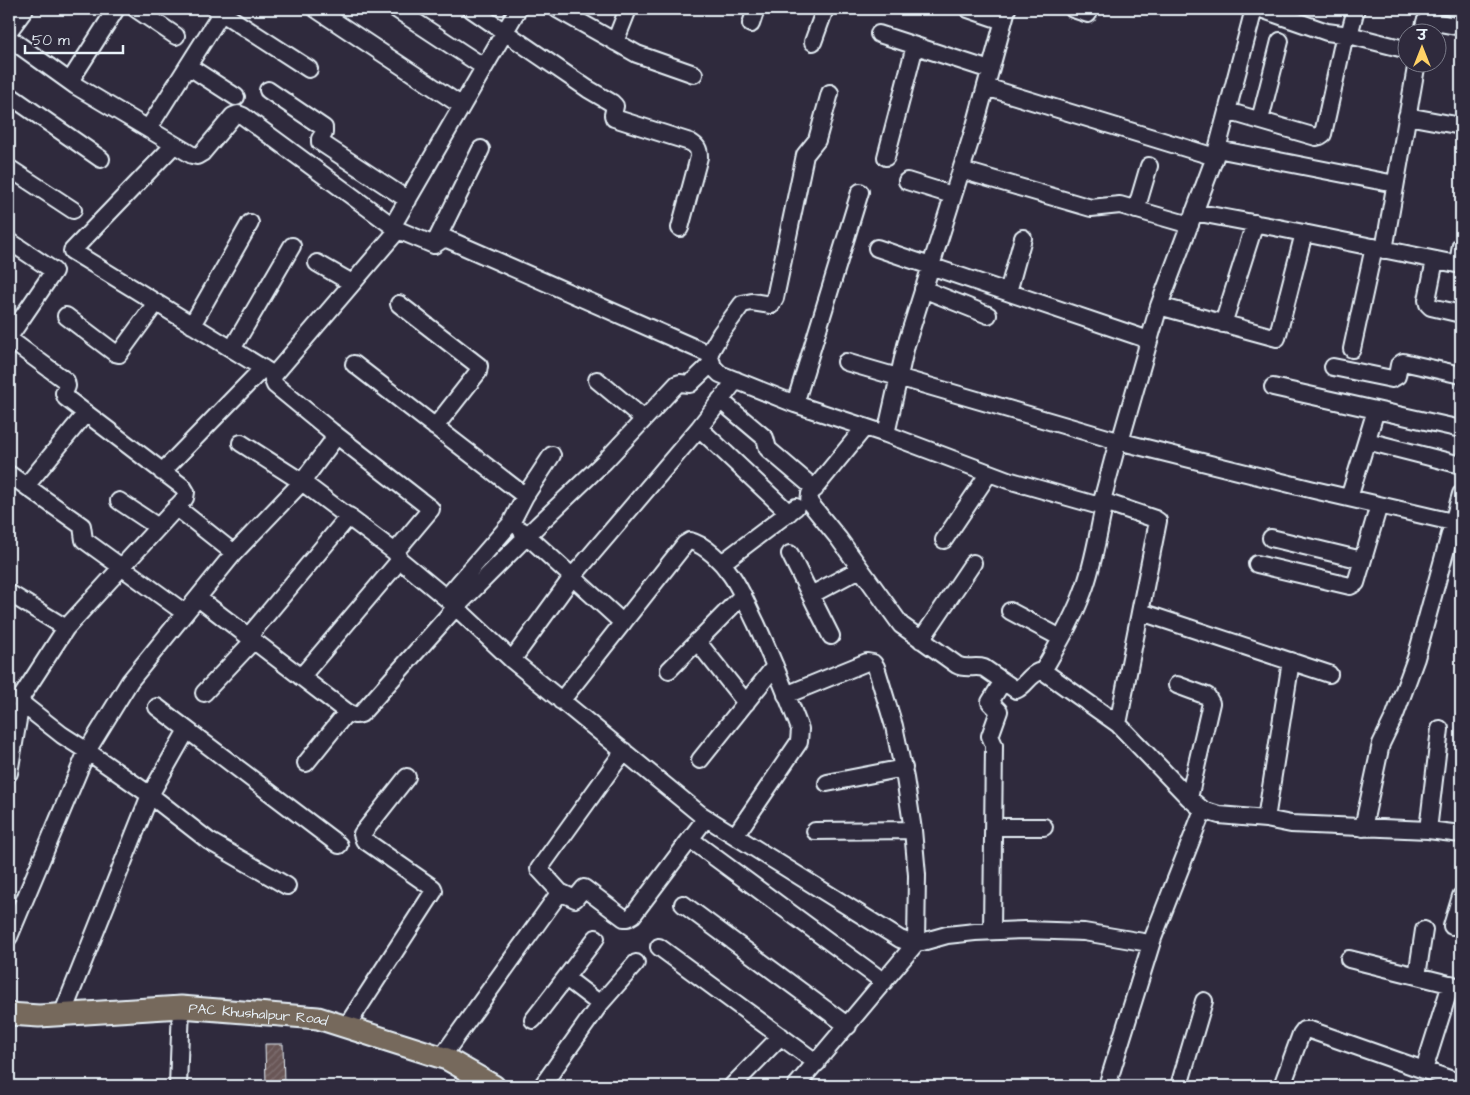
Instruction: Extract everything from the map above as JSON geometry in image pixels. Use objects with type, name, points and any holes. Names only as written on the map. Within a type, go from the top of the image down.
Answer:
[{"type":"main road","name":"PAC Khushalpur Road","points":[[9,1014],[39,1016],[181,1007],[318,1018],[441,1058],[494,1086]]},
{"type":"street","points":[[9,31],[25,9]]},
{"type":"street","points":[[70,81],[116,9]]},
{"type":"street","points":[[136,9],[176,36]]},
{"type":"street","points":[[316,9],[462,106]]},
{"type":"street","points":[[396,9],[484,67]]},
{"type":"street","points":[[471,9],[588,89],[612,103],[615,106],[614,118],[690,142],[696,146],[699,151],[698,157],[680,228]]},
{"type":"street","points":[[162,472],[268,372],[352,283],[395,228],[408,200],[518,9]]},
{"type":"street","points":[[557,9],[637,54],[694,74]]},
{"type":"street","points":[[615,42],[628,9]]},
{"type":"street","points":[[813,42],[824,9]]},
{"type":"street","points":[[886,434],[906,345],[986,87],[1005,15],[968,9]]},
{"type":"street","points":[[812,493],[809,502],[901,625],[961,668],[984,668],[1016,690],[1021,688],[1034,674],[1043,671],[1072,618],[1087,584],[1103,502],[1119,441],[1159,306],[1216,153],[1254,9]]},
{"type":"street","points":[[1261,9],[1327,32],[1398,48]]},
{"type":"street","points":[[1227,111],[1320,136],[1323,134],[1347,35],[1356,9]]},
{"type":"street","points":[[148,129],[188,66],[219,10],[309,69]]},
{"type":"street","points":[[1425,21],[1461,27]]},
{"type":"street","points":[[879,34],[990,70]]},
{"type":"street","points":[[9,38],[70,81],[192,156],[202,153],[233,116],[238,114],[395,228],[431,245],[447,239],[711,358]]},
{"type":"street","points":[[1260,120],[1280,41]]},
{"type":"street","points":[[886,157],[915,46]]},
{"type":"street","points":[[188,66],[236,97]]},
{"type":"street","points":[[1352,349],[1395,184],[1415,72]]},
{"type":"street","points":[[986,87],[1216,153],[1395,184]]},
{"type":"street","points":[[268,90],[324,128],[320,142],[408,200]]},
{"type":"street","points":[[451,603],[528,536],[605,461],[677,384],[690,384],[711,358],[721,333],[742,304],[752,302],[771,305],[775,298],[805,155],[817,140],[830,93]]},
{"type":"street","points":[[9,95],[101,159]]},
{"type":"street","points":[[1407,116],[1461,126]]},
{"type":"street","points":[[9,773],[22,696],[66,628],[185,498],[186,492],[183,487],[64,396],[67,386],[66,381],[9,338],[54,271],[174,145]]},
{"type":"street","points":[[434,245],[480,150]]},
{"type":"street","points":[[1136,210],[1149,166]]},
{"type":"street","points":[[9,168],[73,210]]},
{"type":"street","points":[[960,170],[1090,208],[1115,205],[1192,218],[1255,223],[1460,264],[1461,246]]},
{"type":"street","points":[[907,181],[952,195]]},
{"type":"street","points":[[795,404],[860,192]]},
{"type":"street","points":[[192,325],[250,223]]},
{"type":"street","points":[[1223,324],[1255,223]]},
{"type":"street","points":[[1159,306],[1277,338],[1304,233]]},
{"type":"street","points":[[1008,292],[1023,238]]},
{"type":"street","points":[[9,242],[54,271]]},
{"type":"street","points":[[232,350],[292,246]]},
{"type":"street","points":[[877,248],[1149,340]]},
{"type":"street","points":[[72,252],[268,372],[275,385],[431,509],[397,556],[301,677]]},
{"type":"street","points":[[1435,260],[1427,300],[1428,304],[1431,307],[1461,314]]},
{"type":"street","points":[[317,263],[352,283]]},
{"type":"street","points":[[923,289],[988,315]]},
{"type":"street","points":[[66,316],[115,353],[119,354],[156,303]]},
{"type":"street","points":[[399,304],[479,366],[478,372],[435,426]]},
{"type":"street","points":[[711,358],[713,367],[720,374],[795,404],[886,434],[1008,480],[1096,505],[1103,502],[1155,519],[1158,522],[1118,724]]},
{"type":"street","points":[[846,362],[1119,441],[1378,505],[1457,522]]},
{"type":"street","points":[[1333,367],[1392,379],[1397,376],[1399,365],[1403,362],[1461,375]]},
{"type":"street","points":[[354,364],[525,496]]},
{"type":"street","points":[[596,380],[644,419]]},
{"type":"street","points":[[512,660],[573,576],[736,380]]},
{"type":"street","points":[[1273,387],[1461,429]]},
{"type":"street","points":[[720,400],[765,438],[768,449],[812,493]]},
{"type":"street","points":[[1350,498],[1376,410]]},
{"type":"street","points":[[26,486],[86,413]]},
{"type":"street","points":[[722,563],[789,513],[812,493],[865,427]]},
{"type":"street","points":[[698,428],[789,513]]},
{"type":"street","points":[[9,936],[87,750],[130,681],[234,553],[302,482],[332,442],[333,436],[331,431]]},
{"type":"street","points":[[1367,441],[1461,465]]},
{"type":"street","points":[[241,443],[302,482],[349,516],[451,603],[512,660],[706,818],[900,939],[916,943],[947,935],[1025,930],[1084,932],[1142,943],[1149,943],[1153,938]]},
{"type":"street","points":[[198,598],[347,712],[353,716],[361,714],[451,603],[511,522],[525,496],[552,455]]},
{"type":"street","points":[[944,540],[989,473]]},
{"type":"street","points":[[9,474],[82,526],[84,540],[185,613]]},
{"type":"street","points":[[1363,828],[1381,744],[1395,715],[1416,658],[1457,522],[1461,494]]},
{"type":"street","points":[[119,501],[158,527]]},
{"type":"street","points":[[1257,564],[1350,586],[1356,583],[1378,505]]},
{"type":"street","points":[[176,507],[234,553]]},
{"type":"street","points":[[204,693],[251,639],[349,516]]},
{"type":"street","points":[[511,522],[623,623]]},
{"type":"street","points":[[1271,538],[1362,560]]},
{"type":"street","points":[[562,701],[685,544],[690,541],[696,543],[722,563],[743,595],[776,666],[800,729],[799,742],[735,836]]},
{"type":"street","points":[[790,554],[831,636]]},
{"type":"street","points":[[921,640],[973,563]]},
{"type":"street","points":[[811,595],[860,569]]},
{"type":"street","points":[[9,593],[66,628]]},
{"type":"street","points":[[669,670],[743,595]]},
{"type":"street","points":[[1010,611],[1061,638]]},
{"type":"street","points":[[1141,612],[1329,674]]},
{"type":"street","points":[[697,641],[746,703]]},
{"type":"street","points":[[1266,820],[1291,661]]},
{"type":"street","points":[[786,695],[867,662],[872,663],[876,667],[894,726],[904,768],[917,874],[916,943],[817,1063],[802,1085]]},
{"type":"street","points":[[700,760],[776,666]]},
{"type":"street","points":[[1043,671],[1118,724],[1189,798],[1203,810],[1219,815],[1291,824],[1428,830],[1461,834]]},
{"type":"street","points":[[992,931],[994,745],[990,736],[999,711],[990,702],[1003,681]]},
{"type":"street","points":[[1177,685],[1207,696],[1211,703],[1189,798]]},
{"type":"street","points":[[20,702],[62,735],[87,750],[209,840],[287,886]]},
{"type":"street","points":[[157,707],[339,846]]},
{"type":"street","points":[[306,763],[347,712]]},
{"type":"street","points":[[1428,830],[1440,729]]},
{"type":"street","points":[[62,1015],[150,795],[187,730]]},
{"type":"street","points":[[624,751],[540,869],[560,892],[575,899],[584,888],[624,918],[633,916],[706,818]]},
{"type":"street","points":[[827,783],[904,768]]},
{"type":"street","points":[[346,1027],[434,891],[433,888],[362,837],[362,834],[407,777]]},
{"type":"street","points":[[1107,1086],[1153,938],[1203,810]]},
{"type":"street","points":[[993,827],[1044,827]]},
{"type":"street","points":[[815,832],[913,830]]},
{"type":"street","points":[[690,840],[884,982]]},
{"type":"street","points":[[441,1058],[560,892]]},
{"type":"street","points":[[1452,926],[1461,896]]},
{"type":"street","points":[[683,904],[848,1026]]},
{"type":"street","points":[[1417,976],[1424,930]]},
{"type":"street","points":[[533,1020],[596,938]]},
{"type":"street","points":[[659,947],[817,1063]]},
{"type":"street","points":[[1349,959],[1456,986],[1424,1070]]},
{"type":"street","points":[[542,1086],[600,1004],[636,963]]},
{"type":"street","points":[[566,978],[600,1004]]},
{"type":"street","points":[[1179,1086],[1204,1001]]},
{"type":"street","points":[[178,1086],[181,1007]]},
{"type":"street","points":[[1282,1086],[1304,1030],[1310,1030],[1461,1083]]},
{"type":"street","points":[[732,1086],[781,1036]]},
{"type":"building","points":[[265,1044],[283,1044],[284,1084],[266,1084]]}]
